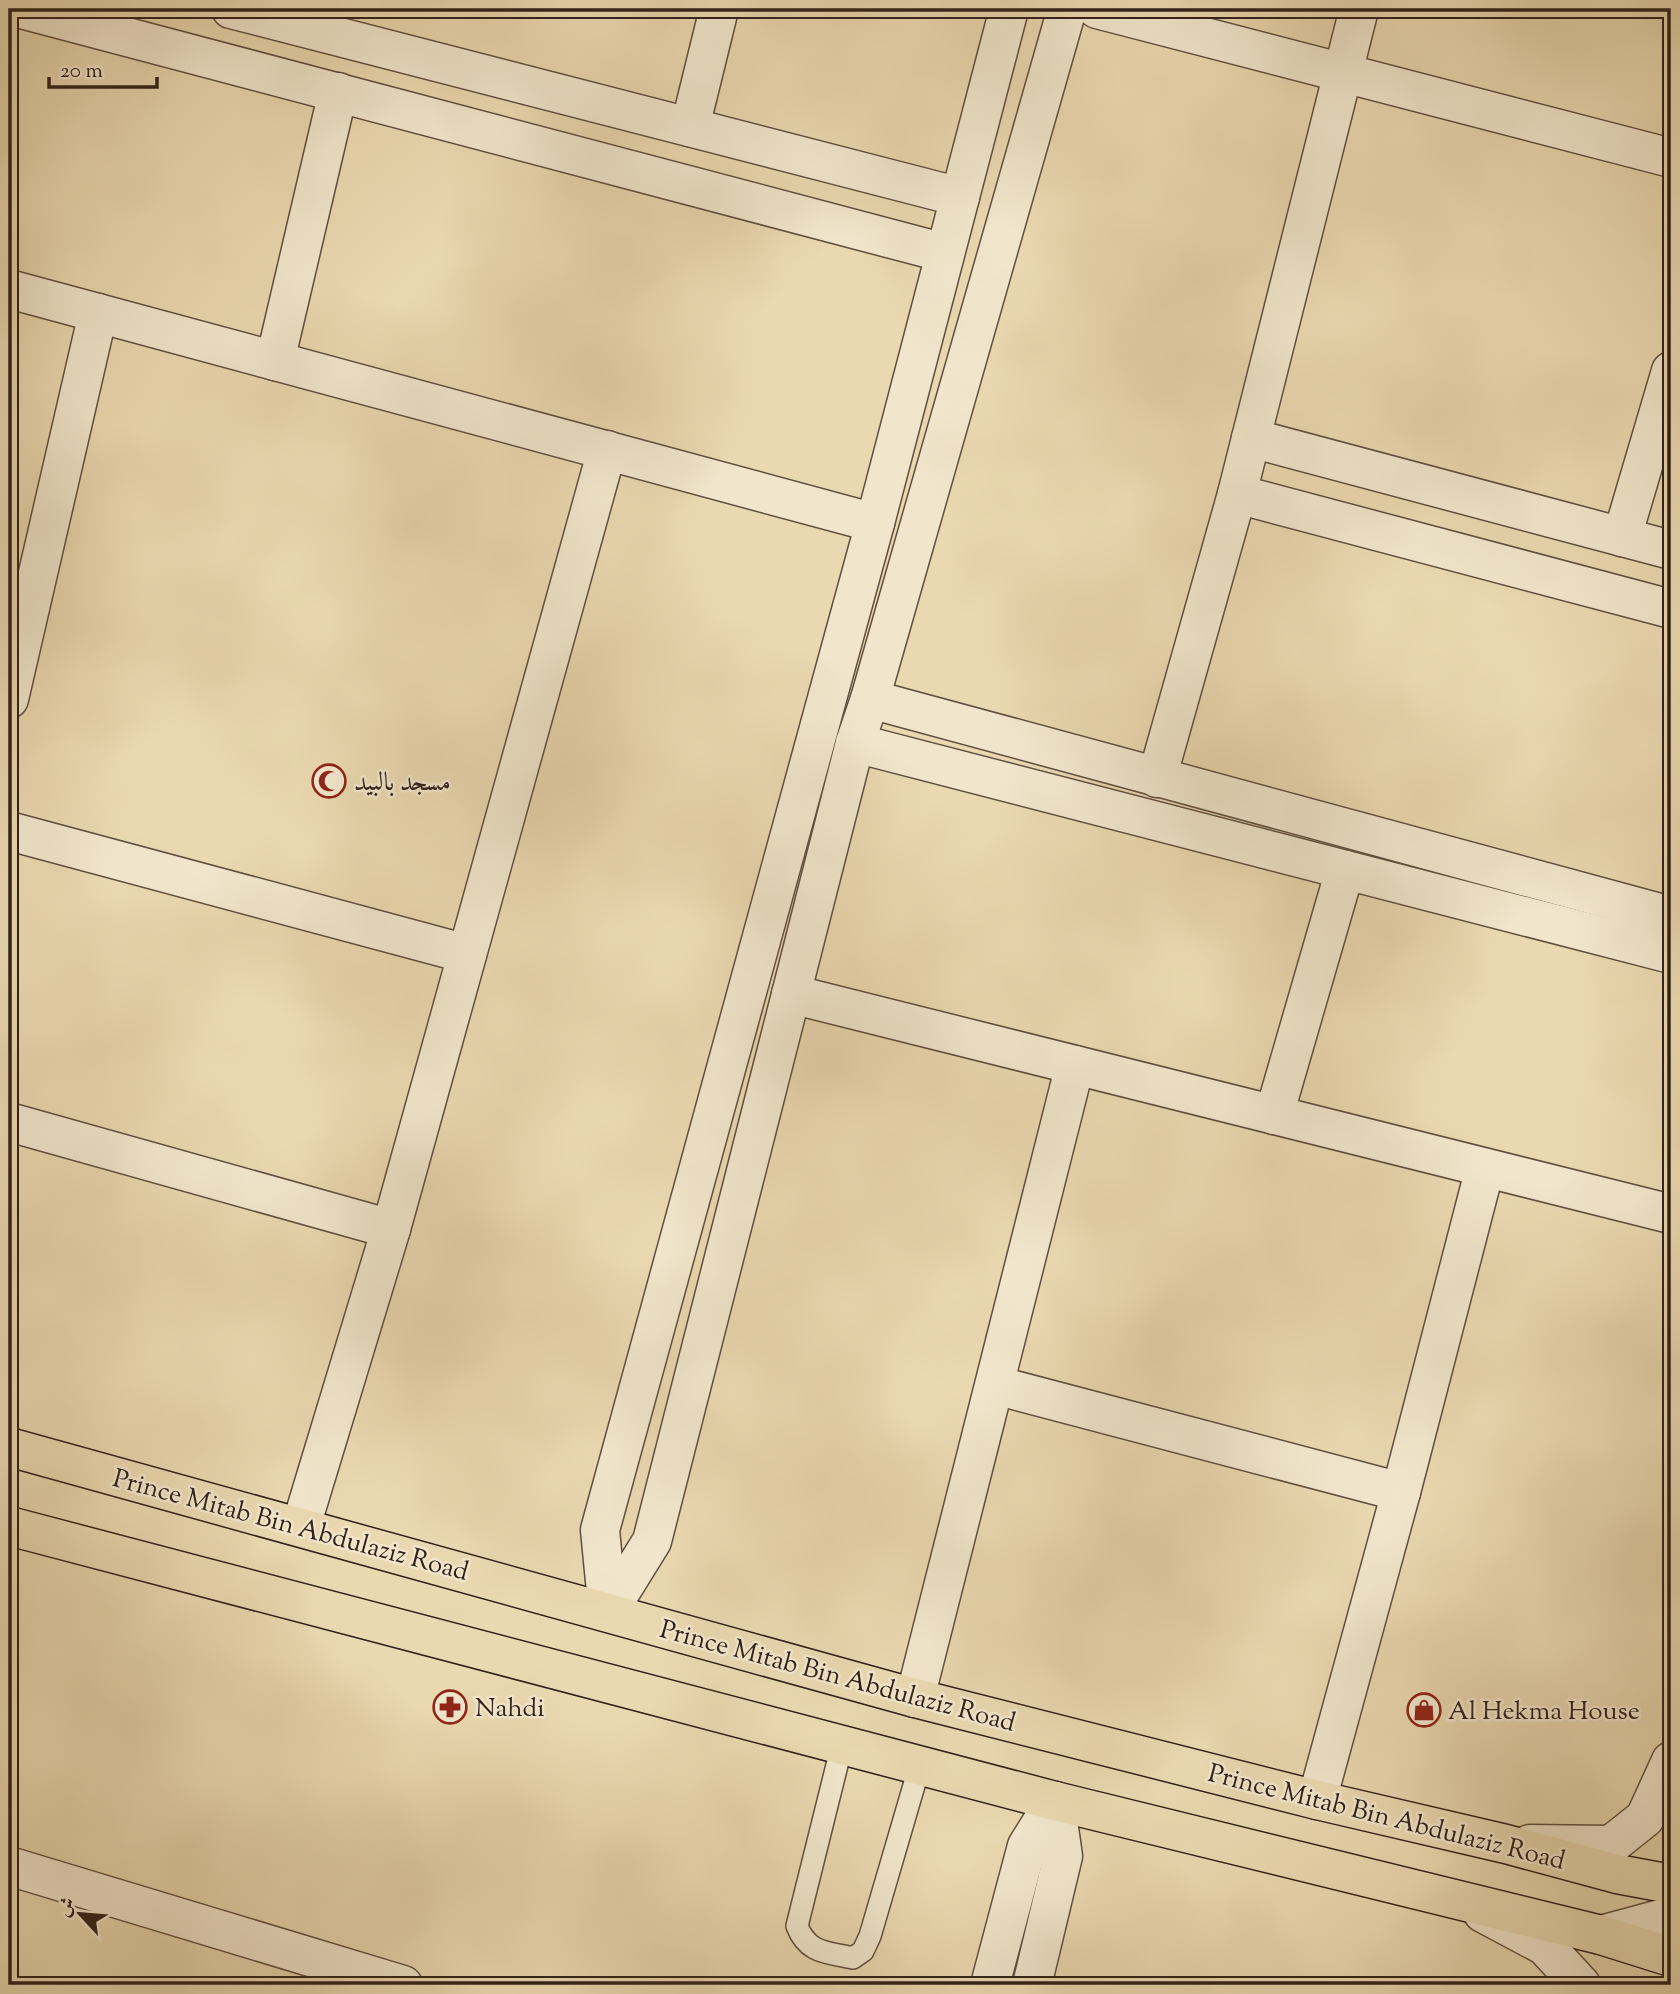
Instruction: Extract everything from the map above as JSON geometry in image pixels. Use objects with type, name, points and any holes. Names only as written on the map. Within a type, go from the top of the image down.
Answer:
[{"type":"main road","name":"Prince Mitab Bin Abdulaziz Road","points":[[9,1447],[915,1698],[1317,1800],[1506,1843],[1617,1874],[1671,1884]]},
{"type":"main road","points":[[9,1525],[1055,1801],[1601,1936],[1671,1957]]},
{"type":"street","points":[[21,9],[945,253]]},
{"type":"street","points":[[231,9],[960,197]]},
{"type":"street","points":[[690,127],[719,9]]},
{"type":"street","points":[[608,1612],[600,1530],[875,523],[1009,9]]},
{"type":"street","points":[[608,1612],[652,1541],[855,743],[870,699],[1067,9]]},
{"type":"street","points":[[1097,9],[1671,158]]},
{"type":"street","points":[[1157,778],[1237,494],[1359,9]]},
{"type":"street","points":[[275,361],[338,92]]},
{"type":"street","points":[[9,289],[875,523]]},
{"type":"street","points":[[9,699],[98,313]]},
{"type":"street","points":[[1622,537],[1671,371]]},
{"type":"street","points":[[1251,438],[1671,550]]},
{"type":"street","points":[[301,1526],[391,1229],[607,450]]},
{"type":"street","points":[[1237,494],[1671,609]]},
{"type":"street","points":[[870,699],[1671,916]]},
{"type":"street","points":[[855,743],[1671,954]]},
{"type":"street","points":[[9,831],[467,954]]},
{"type":"street","points":[[1274,1115],[1345,870]]},
{"type":"street","points":[[791,994],[1671,1214]]},
{"type":"street","points":[[915,1698],[1076,1065]]},
{"type":"street","points":[[9,1122],[391,1229]]},
{"type":"street","points":[[1317,1800],[1485,1168]]},
{"type":"street","points":[[995,1385],[1401,1492]]},
{"type":"street","points":[[1506,1843],[1611,1845],[1644,1818],[1671,1761]]},
{"type":"street","points":[[990,1985],[1027,1846],[1055,1801]]},
{"type":"street","points":[[1032,1985],[1063,1856],[1055,1801]]},
{"type":"street","points":[[9,1866],[404,1985]]},
{"type":"street","points":[[1617,1874],[1671,1901]]},
{"type":"street","points":[[1466,1904],[1545,1945],[1581,1985]]},
{"type":"street","points":[[1601,1936],[1671,1916]]},
{"type":"lane","points":[[842,1745],[797,1926],[802,1938],[812,1949],[853,1958],[863,1951],[870,1936],[920,1765]]},
{"type":"place","name":"مسجد بالبيد","points":[[329,781]]},
{"type":"place","name":"Nahdi","points":[[450,1707]]},
{"type":"place","name":"Al Hekma House","points":[[1424,1710]]}]
